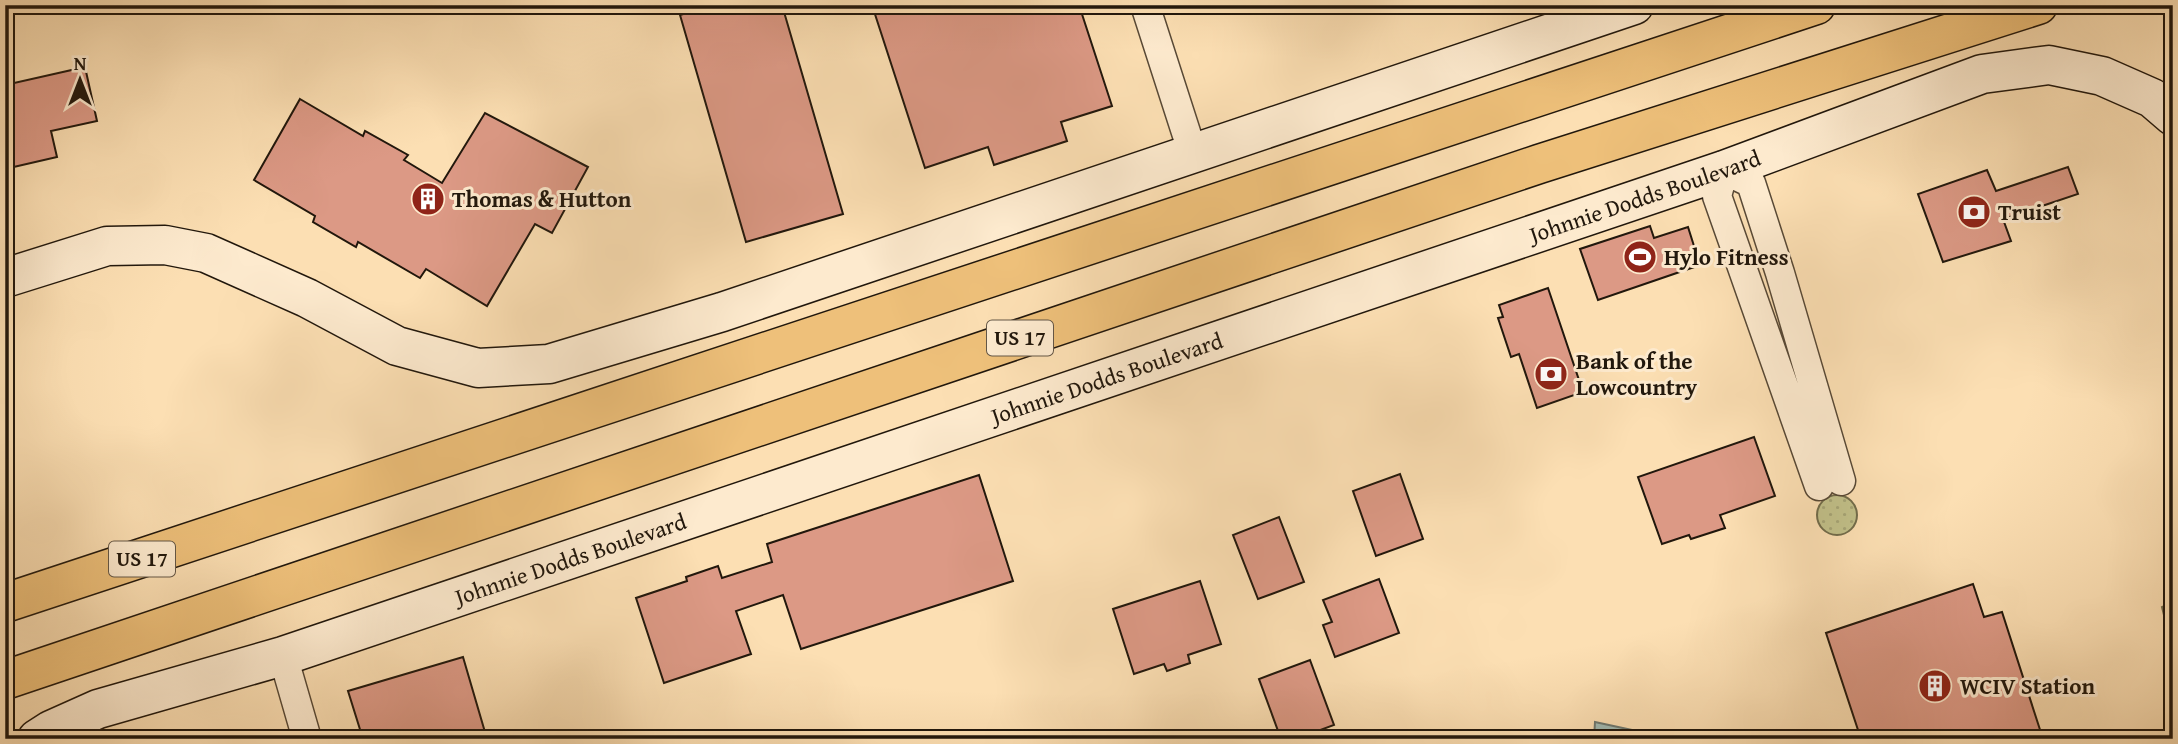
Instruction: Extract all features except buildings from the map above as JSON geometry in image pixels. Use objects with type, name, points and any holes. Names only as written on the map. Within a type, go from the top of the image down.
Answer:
[{"type":"highway","name":"US 17","points":[[5,603],[1816,5]]},
{"type":"highway","name":"US 17","points":[[5,680],[1539,164],[2038,5]]},
{"type":"street","points":[[1145,5],[1193,154]]},
{"type":"street","points":[[5,278],[107,246],[165,245],[206,253],[307,298],[397,346],[478,368],[549,364],[722,312],[1634,5]]},
{"type":"street","name":"Johnnie Dodds Boulevard","points":[[37,739],[98,709],[283,656],[1724,170],[1982,74],[2049,65],[2102,76],[2151,98],[2173,116]]},
{"type":"street","points":[[1724,170],[1751,183],[1780,274],[1830,484],[1748,283],[1717,196],[1724,170]]},
{"type":"street","points":[[1748,283],[1780,274]]},
{"type":"street","points":[[283,656],[307,739]]},
{"type":"green space","points":[[1837,495],[1851,501],[1857,515],[1851,529],[1837,535],[1823,529],[1817,515],[1823,501]]},
{"type":"green space","points":[[2173,602],[2173,651],[2162,607]]},
{"type":"water","points":[[1595,722],[1655,735],[1660,739],[1594,739]]},
{"type":"place","name":"Thomas & Hutton","points":[[428,199]]},
{"type":"place","name":"Truist","points":[[1974,212]]},
{"type":"place","name":"Hylo Fitness","points":[[1640,257]]},
{"type":"place","name":"Bank of the Lowcountry","points":[[1551,374]]},
{"type":"place","name":"WCIV Station","points":[[1935,686]]}]
